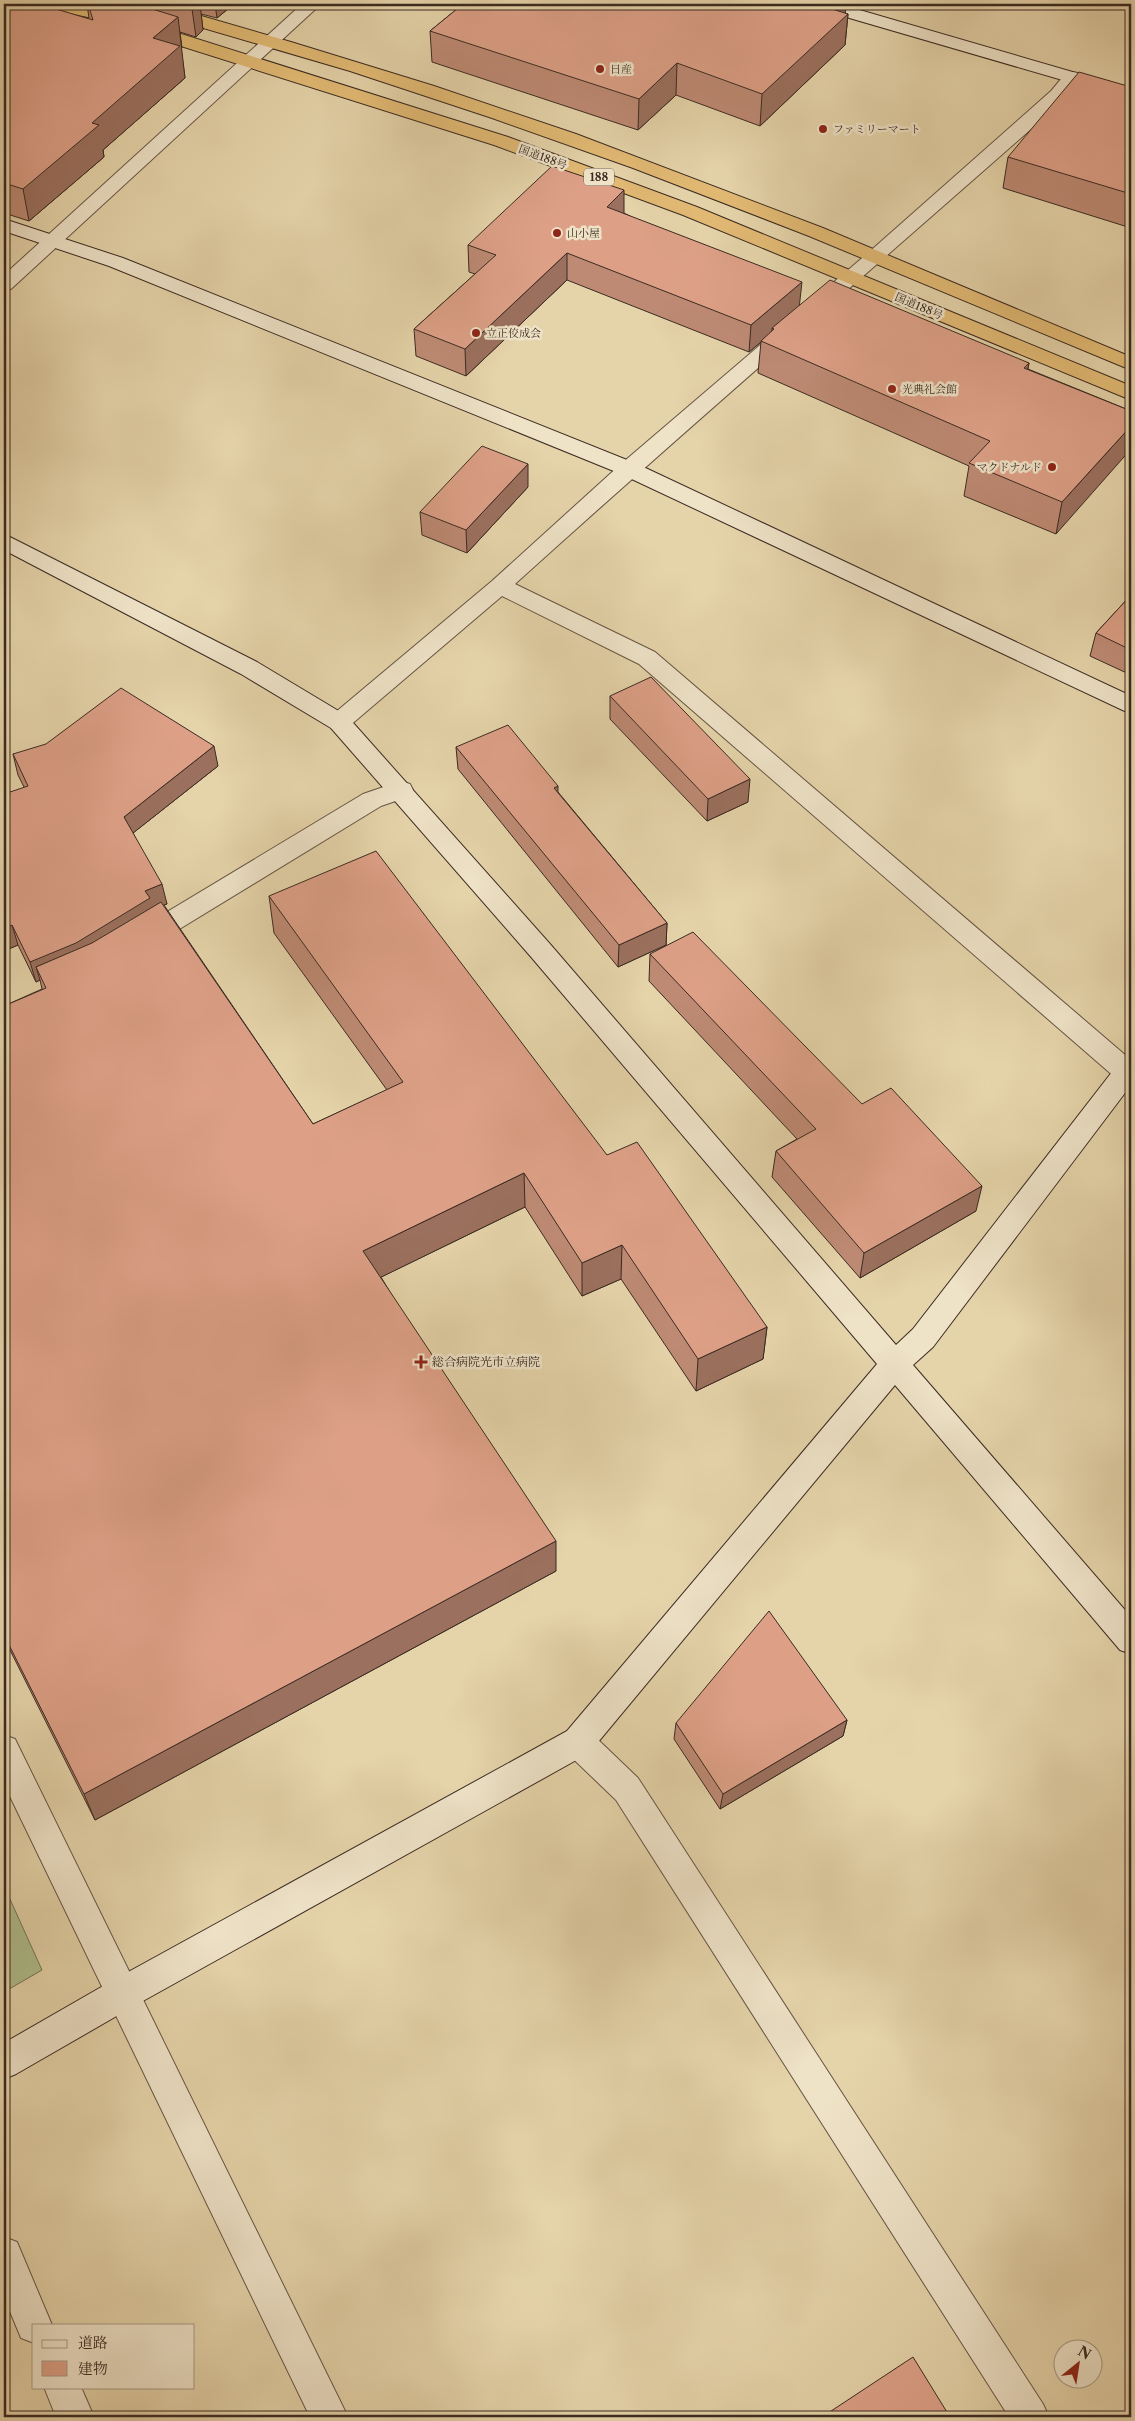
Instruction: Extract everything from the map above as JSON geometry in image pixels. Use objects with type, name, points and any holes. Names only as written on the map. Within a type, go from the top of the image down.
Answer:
[{"type":"highway","name":"国道188号","points":[[52,4],[96,13],[501,141],[690,211],[1131,394]]},
{"type":"highway","name":"188","points":[[141,4],[273,40],[526,122],[712,191],[1131,364]]},
{"type":"street","points":[[4,285],[51,240],[312,4]]},
{"type":"street","points":[[821,4],[1131,95]]},
{"type":"street","points":[[339,722],[500,586],[629,469],[850,277],[875,258],[1058,95],[1072,77]]},
{"type":"street","points":[[4,225],[116,262],[629,469],[1131,706]]},
{"type":"street","points":[[4,541],[248,668],[339,722],[401,790],[1131,1640]]},
{"type":"street","points":[[4,2062],[122,1994],[578,1742],[895,1364],[923,1338],[1130,1072],[647,658],[500,586]]},
{"type":"street","points":[[125,950],[372,800],[401,790]]},
{"type":"street","points":[[578,1742],[627,1789],[1030,2417]]},
{"type":"street","points":[[4,1750],[329,2417]]},
{"type":"street","points":[[4,2255],[34,2324]]},
{"type":"street","points":[[62,2388],[75,2417]]},
{"type":"green space","points":[[4,1886],[42,1970],[4,1992]]},
{"type":"building","points":[[4,4],[39,4],[93,20],[88,4],[136,4],[178,17],[153,38],[180,46],[92,123],[99,125],[23,189],[4,183]]},
{"type":"building","points":[[173,4],[199,4],[192,9]]},
{"type":"building","points":[[463,4],[833,4],[829,8],[848,14],[762,94],[677,63],[639,99],[430,31]]},
{"type":"building","points":[[1079,72],[1131,87],[1131,194],[1008,157]]},
{"type":"building","points":[[552,166],[624,190],[607,207],[802,282],[751,325],[567,253],[465,349],[414,329],[496,255],[468,245]]},
{"type":"building","points":[[830,280],[1029,363],[1024,368],[1131,411],[1131,426],[1062,502],[969,463],[990,441],[761,341],[774,329],[772,328]]},
{"type":"building","points":[[482,446],[528,464],[466,530],[420,512]]},
{"type":"building","points":[[1131,595],[1131,650],[1096,633]]},
{"type":"building","points":[[651,677],[750,779],[708,799],[610,696]]},
{"type":"building","points":[[121,688],[214,746],[124,817],[162,884],[145,891],[150,898],[76,943],[30,962],[12,925],[4,929],[4,794],[28,786],[13,754],[46,744]]},
{"type":"building","points":[[508,725],[558,786],[554,788],[667,923],[619,945],[456,747]]},
{"type":"building","name":"総合病院光市立病院","points":[[376,851],[607,1155],[637,1142],[767,1327],[698,1359],[622,1245],[582,1263],[524,1173],[363,1251],[556,1541],[84,1794],[4,1635],[4,1006],[46,988],[36,967],[92,943],[161,902],[313,1124],[403,1082],[269,896]]},
{"type":"building","points":[[693,932],[862,1104],[891,1088],[982,1186],[864,1253],[776,1151],[816,1129],[650,954]]},
{"type":"building","points":[[769,1611],[847,1720],[723,1794],[676,1723]]},
{"type":"building","points":[[913,2357],[950,2417],[822,2417]]},
{"type":"place","name":"日産","points":[[600,69]]},
{"type":"place","name":"ファミリーマート","points":[[823,129]]},
{"type":"place","name":"山小屋","points":[[557,233]]},
{"type":"place","name":"立正佼成会","points":[[476,333]]},
{"type":"place","name":"光典礼会館","points":[[892,389]]},
{"type":"place","name":"マクドナルド","points":[[1052,467]]},
{"type":"place","name":"総合病院光市立病院","points":[[421,1362]]}]
